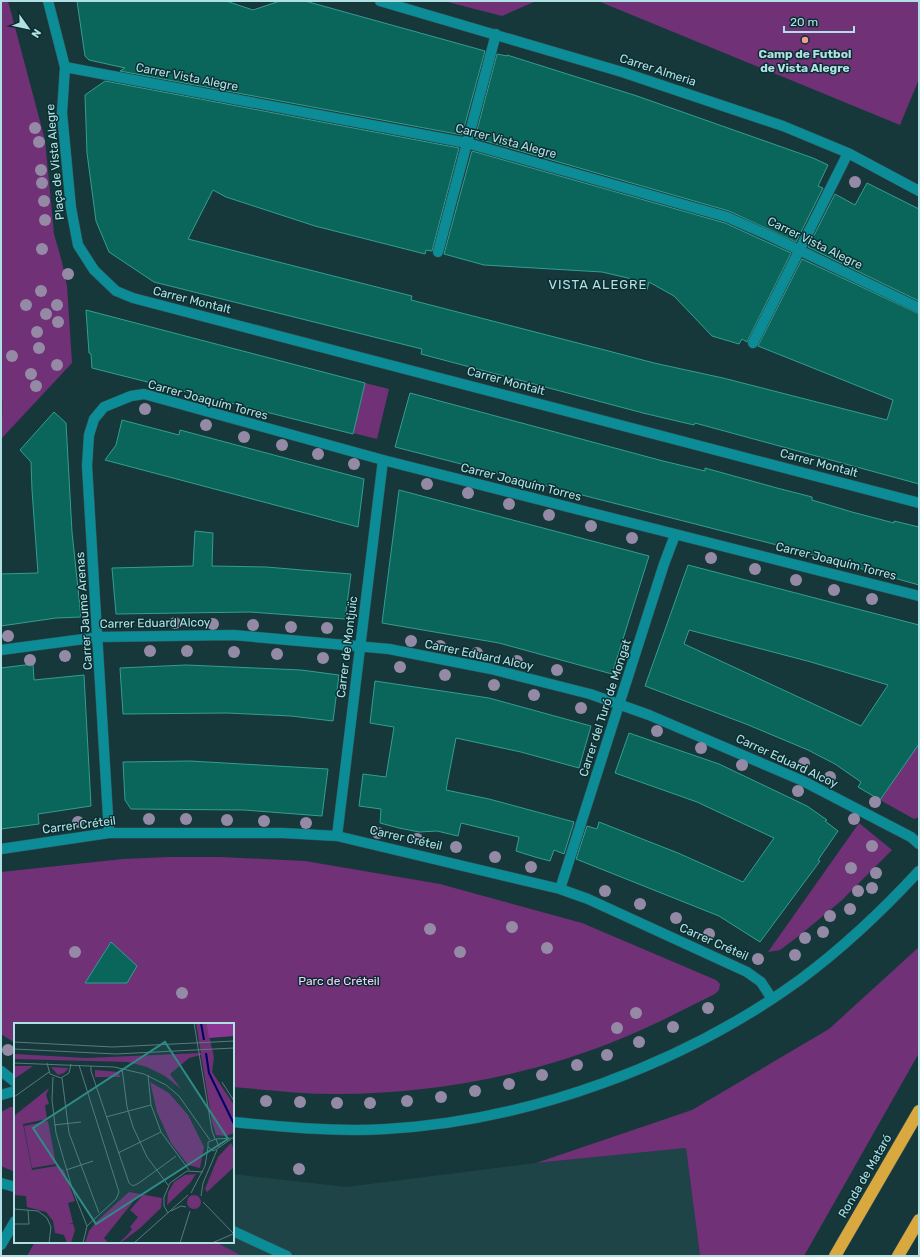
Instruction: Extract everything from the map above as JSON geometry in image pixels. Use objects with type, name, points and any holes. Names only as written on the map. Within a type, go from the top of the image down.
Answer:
[{"type":"highway","name":"Ronda de Mataró","points":[[835,1256],[919,1111]]},
{"type":"highway","points":[[898,1256],[919,1220]]},
{"type":"street","name":"Plaça de Vista Alegre","points":[[48,1],[65,67],[62,113],[71,208],[78,245],[94,270]]},
{"type":"street","name":"Carrer Almeria","points":[[380,1],[622,72],[783,126],[848,153],[919,191]]},
{"type":"street","points":[[438,252],[496,34]]},
{"type":"street","name":"Carrer Vista Alegre","points":[[65,67],[467,143],[727,217],[800,250],[919,308]]},
{"type":"street","points":[[753,343],[848,153]]},
{"type":"street","name":"Carrer Montalt","points":[[94,270],[116,291],[133,298],[919,503]]},
{"type":"street","name":"Carrer Joaquím Torres","points":[[119,402],[131,396],[144,394],[383,460],[919,596]]},
{"type":"street","name":"Carrer Jaume Arenas","points":[[109,833],[99,637],[87,466],[89,435],[94,419],[104,407],[119,402]]},
{"type":"street","name":"Carrer de Montjuïc","points":[[337,836],[383,460]]},
{"type":"street","name":"Carrer del Turó de Mongat","points":[[560,889],[675,535]]},
{"type":"street","name":"Carrer Eduard Alcoy","points":[[1,650],[99,637],[233,635],[388,649],[491,669],[590,694],[649,715],[803,781],[911,837],[919,844]]},
{"type":"street","name":"Carrer Créteil","points":[[1,849],[109,833],[276,833],[337,836],[560,889],[588,899],[747,972],[761,982],[772,999]]},
{"type":"street","points":[[234,1122],[322,1129],[386,1129],[445,1122],[514,1109],[585,1090],[631,1073],[726,1026],[772,999],[838,950],[884,908],[919,871]]},
{"type":"street","points":[[1,1071],[14,1081]]},
{"type":"street","points":[[1,1095],[14,1091]]},
{"type":"street","points":[[1,1183],[14,1187]]},
{"type":"street","points":[[1,1245],[14,1223]]},
{"type":"street","points":[[234,1231],[287,1256]]},
{"type":"shaded area","points":[[686,1148],[700,1256],[242,1256],[218,1243],[234,1243],[234,1174],[346,1187],[536,1163]]},
{"type":"green space","points":[[1,1],[8,1],[45,140],[54,234],[67,286],[72,363],[1,439],[2,396]]},
{"type":"green space","points":[[444,1],[536,1],[502,16]]},
{"type":"green space","name":"Camp de Futbol de Vista Alegre","points":[[598,1],[919,1],[919,79],[900,125]]},
{"type":"green space","points":[[365,383],[389,389],[377,439],[353,433]]},
{"type":"green space","points":[[919,744],[919,817],[914,819],[880,800]]},
{"type":"green space","points":[[859,823],[892,850],[841,901],[800,935],[780,950],[768,952]]},
{"type":"green space","name":"Parc de Créteil","points":[[221,857],[305,861],[440,884],[582,923],[716,980],[720,984],[719,990],[715,994],[637,1032],[556,1062],[483,1080],[446,1086],[373,1093],[336,1094],[284,1092],[234,1087],[234,1023],[14,1023],[14,1042],[1,1034],[1,872],[123,859]]},
{"type":"green space","points":[[919,947],[919,1053],[804,1256],[700,1256],[686,1148],[536,1163],[692,1110],[829,1029]]},
{"type":"green space","points":[[10,1107],[14,1107],[14,1172],[1,1166],[1,1112]]},
{"type":"green space","points":[[34,1243],[218,1243],[242,1256],[27,1256]]},
{"type":"building","points":[[77,1],[226,1],[253,10],[280,1],[305,1],[485,51],[462,135],[120,71],[125,68],[89,60],[85,56]]},
{"type":"building","points":[[497,54],[507,55],[637,96],[813,158],[828,165],[818,186],[823,188],[796,242],[729,211],[475,138]]},
{"type":"building","points":[[105,81],[459,148],[432,251],[426,250],[425,254],[315,226],[226,197],[213,190],[188,239],[412,296],[411,300],[654,363],[723,378],[887,420],[893,400],[758,346],[802,259],[919,314],[919,484],[695,423],[694,425],[643,413],[421,354],[422,349],[154,282],[109,252],[96,221],[87,153],[85,95]]},
{"type":"building","points":[[472,151],[725,223],[791,253],[747,342],[742,339],[739,344],[712,336],[674,296],[649,282],[647,290],[628,278],[602,272],[484,265],[444,254]]},
{"type":"building","points":[[867,183],[919,209],[919,301],[808,247],[835,194],[855,205]]},
{"type":"building","points":[[86,310],[365,383],[353,434],[92,368],[91,354],[89,353]]},
{"type":"building","points":[[410,393],[663,461],[705,471],[705,468],[812,497],[812,500],[852,512],[894,523],[894,521],[919,527],[919,585],[777,545],[395,447]]},
{"type":"building","points":[[54,412],[66,423],[72,532],[81,617],[56,618],[1,626],[1,574],[38,573],[31,462],[20,450]]},
{"type":"building","points":[[122,420],[179,435],[180,430],[364,479],[358,527],[105,460],[116,445]]},
{"type":"building","points":[[399,490],[649,556],[612,674],[499,643],[382,623]]},
{"type":"building","points":[[195,531],[213,533],[212,566],[266,567],[351,574],[345,619],[250,612],[116,614],[112,568],[193,566]]},
{"type":"building","points":[[688,565],[919,625],[919,744],[880,800],[858,787],[861,782],[835,764],[808,750],[746,724],[645,686]],"holes":[[[689,630],[811,662],[888,685],[861,726],[684,644]]]},
{"type":"building","points":[[33,664],[34,680],[84,675],[91,806],[38,814],[39,824],[1,829],[1,668]]},
{"type":"building","points":[[186,665],[301,670],[339,675],[333,721],[291,716],[227,713],[123,714],[120,668]]},
{"type":"building","points":[[375,681],[489,698],[591,726],[579,768],[521,752],[456,738],[446,790],[489,799],[574,822],[564,854],[554,850],[550,861],[535,857],[516,851],[519,837],[461,823],[458,836],[437,831],[419,832],[399,828],[380,823],[381,809],[359,806],[363,774],[386,777],[394,727],[370,723]]},
{"type":"building","points":[[629,733],[719,764],[807,806],[827,820],[825,821],[838,831],[818,860],[820,861],[760,942],[719,916],[576,859],[587,826],[597,829],[599,822],[678,853],[743,882],[774,838],[697,802],[615,773]]},
{"type":"building","points":[[190,761],[328,769],[322,816],[244,810],[131,809],[125,800],[123,762]]},
{"type":"building","points":[[111,942],[137,966],[127,983],[85,983]]},
{"type":"place","name":"Camp de Futbol de Vista Alegre","points":[[805,40]]},
{"type":"district","name":"VISTA ALEGRE","points":[[598,284]]}]
